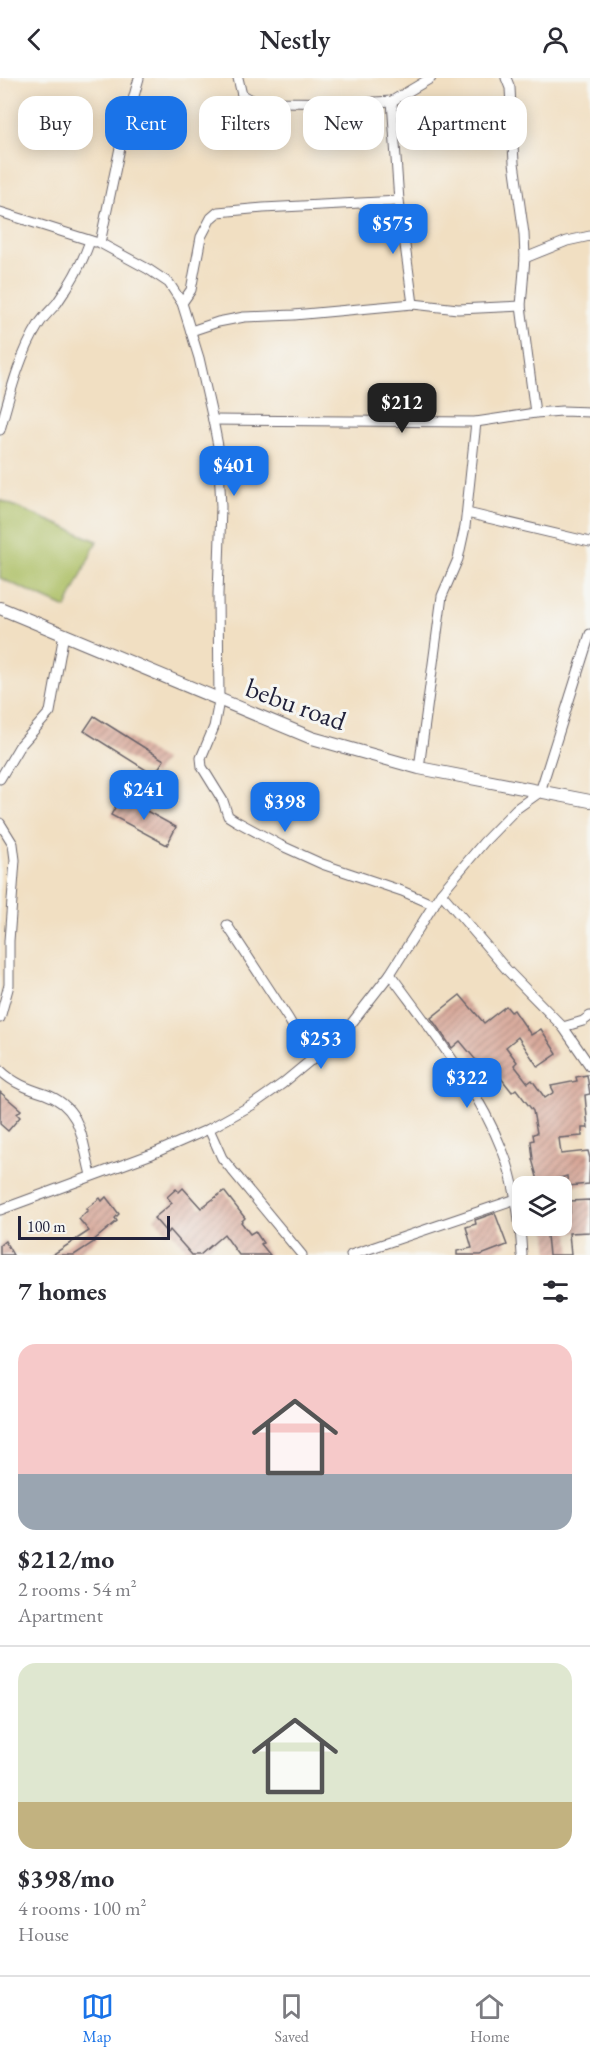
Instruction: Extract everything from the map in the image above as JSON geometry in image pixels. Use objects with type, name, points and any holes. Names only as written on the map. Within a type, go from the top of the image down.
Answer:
[{"type":"street","points":[[0,430],[29,342],[39,323],[55,305],[95,242],[139,78]]},
{"type":"street","points":[[238,78],[242,95],[253,101],[323,103],[392,101],[430,78]]},
{"type":"street","points":[[506,78],[510,88],[514,163],[523,219],[525,258],[521,306],[535,413]]},
{"type":"street","points":[[392,101],[399,201],[413,304]]},
{"type":"street","points":[[182,303],[191,290],[201,237],[211,218],[218,212],[399,201]]},
{"type":"street","points":[[0,212],[95,242],[148,269],[169,283],[182,303],[192,331],[218,446],[221,507],[218,594],[219,701],[214,727],[201,758],[202,767],[223,801],[228,816],[280,845],[322,864],[402,891],[434,905]]},
{"type":"street","points":[[525,258],[567,241],[590,236]]},
{"type":"street","points":[[192,331],[218,322],[244,317],[294,315],[413,304],[458,309],[521,306]]},
{"type":"street","points":[[213,420],[476,422],[535,413],[590,412]]},
{"type":"street","points":[[419,768],[442,596],[459,560],[467,513],[476,422]]},
{"type":"street","points":[[467,513],[590,542]]},
{"type":"street","name":"bebu road","points":[[0,608],[312,738],[419,768],[590,801]]},
{"type":"street","points":[[0,779],[20,747],[50,712],[64,634]]},
{"type":"street","points":[[0,1210],[152,1154],[209,1130],[252,1105],[313,1060],[351,1024],[390,974],[441,893],[497,826],[540,792],[586,657],[590,634]]},
{"type":"street","points":[[0,823],[13,844],[15,860],[9,941],[9,985],[0,1018]]},
{"type":"street","points":[[441,893],[507,970],[562,1027],[590,1066]]},
{"type":"street","points":[[227,925],[313,1060]]},
{"type":"street","points":[[390,974],[475,1094],[504,1152],[512,1183]]},
{"type":"street","points":[[562,1027],[583,1021],[590,1016]]},
{"type":"street","points":[[0,1070],[18,1083],[58,1099],[66,1105],[78,1124],[92,1175]]},
{"type":"street","points":[[209,1130],[222,1158],[302,1255]]},
{"type":"street","points":[[351,1255],[512,1200]]},
{"type":"street","points":[[520,1236],[522,1255]]},
{"type":"green space","points":[[0,500],[97,541],[66,608],[0,578]]},
{"type":"building","points":[[94,716],[164,760],[154,775],[84,731]]},
{"type":"building","points":[[121,797],[176,827],[167,845],[111,815]]},
{"type":"building","points":[[460,995],[484,1023],[506,1006],[511,1012],[514,1010],[531,1035],[541,1029],[557,1054],[538,1067],[518,1037],[506,1047],[517,1062],[514,1065],[528,1083],[532,1080],[545,1098],[554,1092],[551,1086],[577,1081],[576,1077],[587,1075],[590,1094],[585,1095],[588,1128],[582,1128],[582,1136],[559,1138],[561,1154],[588,1151],[589,1184],[572,1186],[572,1176],[537,1176],[532,1159],[531,1141],[534,1140],[533,1134],[537,1133],[533,1111],[516,1089],[512,1092],[501,1078],[495,1083],[460,1041],[452,1048],[431,1018]]},
{"type":"building","points":[[0,1092],[21,1110],[17,1114],[20,1117],[8,1131],[0,1124]]},
{"type":"building","points":[[183,1188],[201,1208],[224,1191],[245,1218],[241,1222],[250,1234],[255,1231],[263,1243],[261,1244],[270,1255],[239,1255],[224,1234],[200,1255],[192,1255],[170,1230],[167,1233],[154,1218],[172,1203],[167,1197],[176,1189],[179,1192]]},
{"type":"building","points":[[106,1197],[119,1214],[115,1218],[117,1221],[94,1242],[74,1255],[52,1255],[89,1231],[79,1219],[88,1210],[86,1209],[100,1198],[102,1201]]},
{"type":"building","points":[[590,1200],[590,1232],[572,1233],[572,1201]]},
{"type":"building","points":[[495,1213],[507,1245],[481,1255],[457,1255],[457,1251],[472,1248],[466,1227],[476,1224],[475,1220]]},
{"type":"building","points":[[547,1236],[569,1236],[571,1255],[549,1255]]},
{"type":"building","points":[[5,1241],[13,1255],[0,1255],[0,1245]]}]
